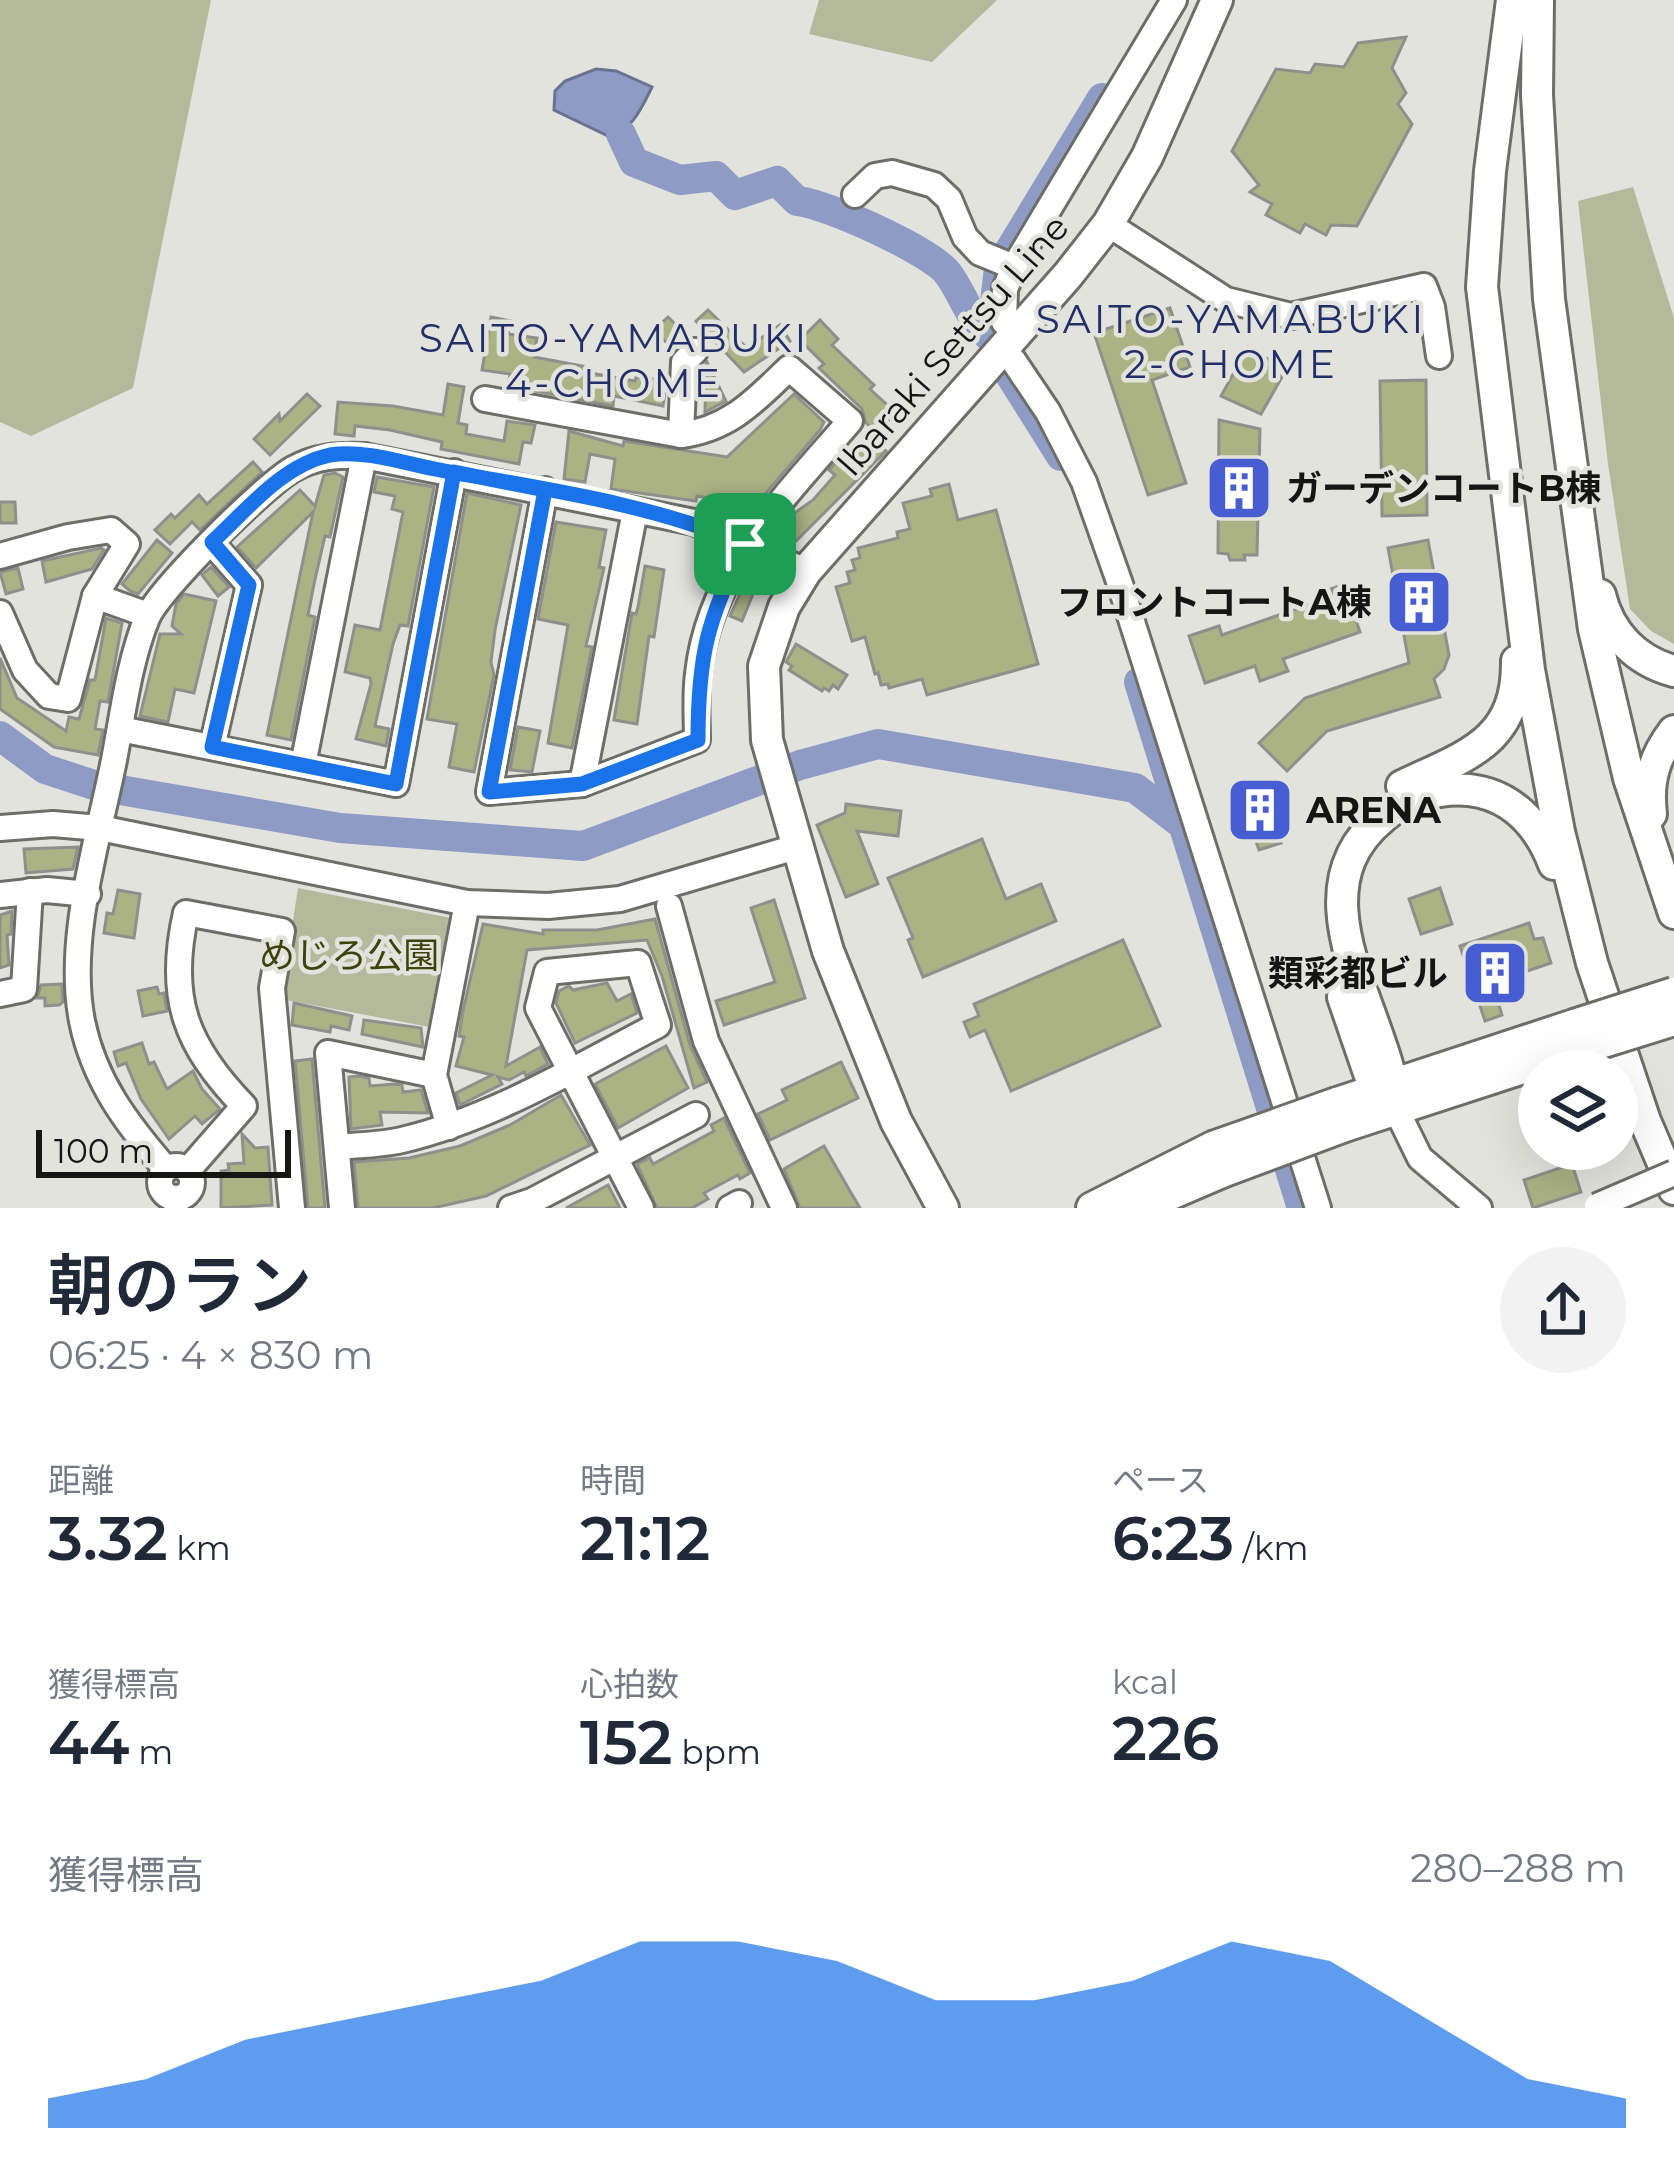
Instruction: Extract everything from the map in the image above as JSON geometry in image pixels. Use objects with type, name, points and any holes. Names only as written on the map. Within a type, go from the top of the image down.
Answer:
[{"type":"main road","name":"Ibaraki Settsu Line","points":[[943,1208],[896,1121],[848,1007],[785,811],[767,740],[763,698],[770,639],[806,571],[1108,224],[1147,157],[1217,0]]},
{"type":"main road","points":[[1512,0],[1490,171],[1482,287],[1529,670],[1559,832],[1592,963],[1621,1050]]},
{"type":"main road","points":[[1538,0],[1537,95],[1549,299],[1597,644],[1629,778],[1671,903]]},
{"type":"main road","points":[[1549,299],[1601,601],[1626,645],[1651,664],[1674,671]]},
{"type":"main road","points":[[1393,1103],[1325,938],[1327,875],[1338,845],[1365,809],[1394,789],[1477,750],[1502,725],[1513,703],[1516,680],[1513,605],[1518,566]]},
{"type":"main road","points":[[1671,903],[1649,788],[1658,754],[1674,730]]},
{"type":"main road","points":[[1393,1103],[1343,934],[1348,865],[1362,839],[1384,815],[1414,799],[1450,790],[1502,800],[1521,813],[1544,842],[1598,1011],[1617,1050]]},
{"type":"main road","points":[[1092,1208],[1341,1115],[1393,1103],[1577,1037],[1674,993]]},
{"type":"main road","points":[[1577,1037],[1674,1020]]},
{"type":"main road","points":[[1638,1098],[1674,1189]]},
{"type":"main road","points":[[1138,1208],[1218,1160]]},
{"type":"street","points":[[1004,322],[1005,289],[1013,267],[1174,0]]},
{"type":"street","points":[[855,195],[875,176],[892,173],[934,185],[950,199],[965,238],[986,256],[1013,267]]},
{"type":"street","points":[[1108,224],[1226,300],[1291,316],[1424,286],[1439,356]]},
{"type":"street","points":[[681,435],[684,362],[695,351]]},
{"type":"street","points":[[1013,361],[1048,412],[1091,502],[1318,1208]]},
{"type":"street","points":[[485,399],[681,435],[708,431],[735,418],[789,368],[850,421],[745,544],[706,630],[698,676],[698,740],[582,784],[489,792],[545,490]]},
{"type":"street","points":[[283,1103],[244,1106],[177,1191],[117,1109],[85,1036],[77,978],[80,936],[108,786],[148,615],[172,580],[292,470],[331,455],[454,472],[694,522],[806,571]]},
{"type":"street","points":[[303,765],[364,456]]},
{"type":"street","points":[[120,729],[396,784],[454,472]]},
{"type":"street","points":[[582,784],[635,511]]},
{"type":"street","points":[[0,556],[111,530],[128,544],[95,596],[68,699],[49,696],[25,670],[0,613]]},
{"type":"street","points":[[212,542],[249,585],[212,747]]},
{"type":"street","points":[[95,596],[148,615]]},
{"type":"street","points":[[0,828],[53,824],[100,828],[467,903],[548,906],[620,899],[796,847]]},
{"type":"street","points":[[0,895],[30,891],[88,894]]},
{"type":"street","points":[[0,994],[24,989],[30,891]]},
{"type":"street","points":[[449,1127],[434,1075],[467,903]]},
{"type":"street","points":[[669,906],[706,1041],[784,1208]]},
{"type":"street","points":[[244,1106],[206,1063],[185,1021],[177,979],[186,913],[282,932],[272,988],[292,1208]]},
{"type":"street","points":[[337,1147],[397,1142],[449,1127],[507,1104],[570,1071],[658,1024],[638,963],[547,972],[538,1009],[570,1071],[615,1157],[641,1208]]},
{"type":"street","points":[[342,1208],[328,1053],[434,1075]]},
{"type":"street","points":[[1393,1103],[1420,1158],[1479,1208]]},
{"type":"street","points":[[511,1208],[696,1115]]},
{"type":"street","points":[[1595,1207],[1674,1173]]},
{"type":"green space","points":[[0,0],[211,0],[133,388],[31,436],[0,422]]},
{"type":"green space","points":[[819,0],[997,0],[932,62],[809,34]]},
{"type":"green space","points":[[1633,187],[1674,318],[1674,644],[1651,631],[1630,609],[1578,201]]},
{"type":"green space","name":"めじろ公園","points":[[298,888],[456,919],[435,1028],[281,999]]},
{"type":"water","points":[[596,69],[616,71],[652,87],[631,123],[610,137],[554,110],[555,91],[565,81]]},
{"type":"building","points":[[1406,37],[1392,68],[1406,93],[1398,104],[1412,124],[1357,226],[1331,225],[1326,235],[1305,224],[1300,233],[1266,215],[1272,204],[1250,192],[1259,185],[1232,151],[1276,69],[1310,73],[1315,64],[1344,67],[1358,43]]},
{"type":"building","points":[[1170,308],[1190,367],[1152,380],[1186,483],[1148,495],[1094,333]]},
{"type":"building","points":[[708,310],[747,348],[780,325],[790,341],[744,372],[696,321]]},
{"type":"building","points":[[491,317],[511,321],[508,334],[537,338],[534,357],[635,381],[636,377],[667,380],[663,406],[614,396],[613,406],[508,386],[510,374],[482,370]]},
{"type":"building","points":[[668,317],[682,331],[668,344],[654,330]]},
{"type":"building","points":[[820,320],[838,339],[832,345],[896,413],[877,433],[866,423],[862,409],[819,368],[824,364],[800,340]]},
{"type":"building","points":[[1248,347],[1286,370],[1261,414],[1221,396]]},
{"type":"building","points":[[706,363],[726,401],[705,412]]},
{"type":"building","points":[[1426,380],[1427,515],[1382,516],[1380,381]]},
{"type":"building","points":[[448,384],[464,387],[458,423],[467,425],[466,434],[504,441],[507,421],[535,425],[531,443],[523,442],[519,464],[441,449],[442,442],[390,430],[355,426],[354,436],[335,434],[338,402],[443,415]]},
{"type":"building","points":[[307,394],[320,406],[270,455],[254,439]]},
{"type":"building","points":[[794,394],[824,422],[741,522],[717,500],[611,489],[615,459],[590,454],[585,482],[564,479],[569,431],[623,446],[624,441],[727,457]]},
{"type":"building","name":"ガーデンコートB棟","points":[[1219,420],[1260,429],[1257,555],[1244,555],[1245,560],[1230,560],[1228,554],[1218,553]]},
{"type":"building","points":[[867,435],[886,451],[791,546],[785,544],[776,535],[789,517],[813,500],[835,475],[829,470],[838,460],[842,464]]},
{"type":"building","points":[[253,462],[262,472],[200,530],[192,522],[170,544],[155,530],[199,495],[207,504]]},
{"type":"building","points":[[324,475],[343,477],[314,584],[308,615],[315,617],[291,740],[267,735],[313,512],[256,568],[237,547],[300,490],[315,506]]},
{"type":"building","points":[[377,477],[434,487],[408,626],[400,625],[393,644],[375,726],[389,729],[386,746],[356,739],[371,684],[370,678],[345,672],[355,625],[380,630],[403,512],[392,509],[395,496],[374,492]]},
{"type":"building","points":[[949,484],[958,520],[996,510],[1038,664],[927,695],[922,679],[889,688],[875,674],[865,637],[852,641],[836,587],[850,583],[847,572],[855,570],[852,560],[860,558],[858,548],[898,538],[897,532],[910,529],[903,503],[932,496],[930,489]]},
{"type":"building","points":[[467,493],[521,505],[495,630],[494,675],[474,772],[449,767],[457,724],[427,719]]},
{"type":"building","points":[[0,502],[15,502],[16,523],[0,523]]},
{"type":"building","points":[[556,522],[606,530],[599,567],[604,568],[586,646],[592,647],[572,748],[548,743],[568,625],[538,619]]},
{"type":"building","points":[[157,540],[172,553],[138,594],[130,591],[122,584]]},
{"type":"building","name":"フロントコートA棟","points":[[1428,540],[1449,655],[1434,679],[1440,697],[1327,731],[1287,771],[1259,743],[1305,698],[1409,663],[1388,548]]},
{"type":"building","points":[[101,548],[92,569],[46,582],[42,561]]},
{"type":"building","points":[[645,566],[664,570],[637,724],[614,720]]},
{"type":"building","points":[[211,567],[229,587],[218,596],[202,575]]},
{"type":"building","points":[[18,568],[23,589],[6,594],[0,572]]},
{"type":"building","points":[[1344,584],[1360,632],[1283,659],[1288,671],[1260,681],[1255,666],[1205,683],[1189,636],[1219,626],[1222,635],[1333,596],[1331,589]]},
{"type":"building","points":[[744,585],[755,589],[742,621],[730,616]]},
{"type":"building","points":[[184,594],[216,601],[194,693],[175,689],[168,722],[140,716],[160,634],[181,634],[172,626],[176,604]]},
{"type":"building","points":[[106,618],[122,623],[108,702],[100,701],[95,729],[103,730],[98,755],[54,747],[0,709],[0,658],[17,698],[66,731],[69,717],[79,719],[90,680],[95,680]]},
{"type":"building","points":[[796,644],[847,675],[838,689],[833,685],[822,691],[789,670],[792,666],[786,662]]},
{"type":"building","points":[[518,727],[540,731],[532,772],[510,770]]},
{"type":"building","name":"ARENA","points":[[1266,783],[1281,843],[1259,850],[1238,792]]},
{"type":"building","points":[[846,804],[901,811],[898,836],[857,831],[878,884],[846,897],[817,825],[845,813]]},
{"type":"building","points":[[982,839],[1006,899],[1041,884],[1056,921],[923,977],[888,878]]},
{"type":"building","points":[[78,847],[73,869],[26,873],[24,849]]},
{"type":"building","points":[[1440,888],[1452,924],[1421,934],[1409,899]]},
{"type":"building","points":[[118,890],[140,894],[134,938],[104,933]]},
{"type":"building","points":[[774,900],[805,998],[724,1025],[716,1001],[775,982],[751,908]]},
{"type":"building","points":[[12,911],[11,934],[7,935],[9,965],[0,968],[0,915]]},
{"type":"building","points":[[655,919],[690,1045],[707,1082],[694,1088],[647,940],[527,950],[506,1066],[540,1047],[548,1064],[526,1076],[524,1072],[509,1080],[498,1077],[502,1084],[460,1105],[456,1093],[492,1075],[456,1066],[483,924],[543,934],[543,930],[597,930]]},
{"type":"building","name":"類彩都ビル","points":[[1529,923],[1534,939],[1543,938],[1551,963],[1492,983],[1502,1015],[1485,1021],[1460,946]]},
{"type":"building","points":[[1123,940],[1160,1026],[1011,1091],[985,1030],[970,1037],[964,1022],[979,1016],[974,1004]]},
{"type":"building","points":[[607,983],[617,1001],[631,994],[637,1013],[575,1043],[556,1003],[559,991]]},
{"type":"building","points":[[62,984],[59,1005],[45,1006],[45,998],[37,998],[41,985]]},
{"type":"building","points":[[157,987],[159,994],[164,993],[167,1011],[143,1016],[138,991]]},
{"type":"building","points":[[294,1003],[352,1016],[349,1030],[331,1026],[330,1032],[292,1025]]},
{"type":"building","points":[[364,1020],[421,1028],[423,1047],[362,1034]]},
{"type":"building","points":[[142,1043],[149,1064],[154,1062],[167,1089],[193,1071],[220,1109],[202,1124],[195,1116],[169,1139],[141,1099],[126,1063],[118,1066],[114,1052]]},
{"type":"building","points":[[666,1046],[688,1088],[618,1128],[595,1084]]},
{"type":"building","points":[[312,1059],[325,1208],[308,1208],[295,1061]]},
{"type":"building","points":[[841,1062],[858,1098],[770,1140],[758,1114],[787,1100],[782,1090]]},
{"type":"building","points":[[349,1077],[369,1078],[370,1086],[395,1084],[402,1085],[403,1092],[421,1090],[428,1113],[380,1112],[382,1125],[351,1129]]},
{"type":"building","points":[[561,1095],[590,1145],[486,1196],[433,1208],[358,1208],[354,1162],[409,1158],[460,1146],[510,1125]]},
{"type":"building","points":[[724,1118],[750,1173],[704,1193],[708,1199],[692,1208],[657,1208],[637,1164],[650,1158],[653,1164],[714,1131],[711,1125]]},
{"type":"building","points":[[242,1134],[255,1148],[268,1147],[272,1205],[221,1208],[221,1171],[229,1170],[228,1164],[244,1163]]},
{"type":"building","points":[[824,1146],[860,1208],[800,1208],[784,1169]]},
{"type":"building","points":[[1554,1170],[1574,1170],[1581,1192],[1533,1208],[1524,1180]]},
{"type":"building","points":[[608,1185],[620,1208],[566,1208]]},
{"type":"waterway","points":[[991,338],[999,268],[1102,98]]},
{"type":"waterway","points":[[621,134],[634,162],[680,180],[716,176],[735,195],[777,181],[797,201],[830,210],[902,242],[949,275],[972,316],[991,338]]},
{"type":"waterway","points":[[1007,370],[1061,456]]},
{"type":"waterway","points":[[1139,682],[1302,1208]]},
{"type":"waterway","points":[[0,736],[45,769],[97,786],[340,828],[583,846],[800,765],[878,744],[1135,788],[1182,824]]},
{"type":"place","name":"ガーデンコートB棟","points":[[1239,488]]},
{"type":"place","name":"フロントコートA棟","points":[[1419,602]]},
{"type":"place","name":"ARENA","points":[[1260,810]]},
{"type":"place","name":"類彩都ビル","points":[[1495,973]]},
{"type":"district","name":"SAITO-YAMABUKI 2-CHOME","points":[[1231,342]]},
{"type":"district","name":"SAITO-YAMABUKI 4-CHOME","points":[[614,360]]},
{"type":"route","points":[[745,544],[694,522],[635,511],[545,490],[454,472],[331,455],[292,470],[212,542],[249,585],[212,747],[396,784],[454,472],[545,490],[489,792],[582,784],[698,740],[698,676],[706,630],[745,544]]}]
